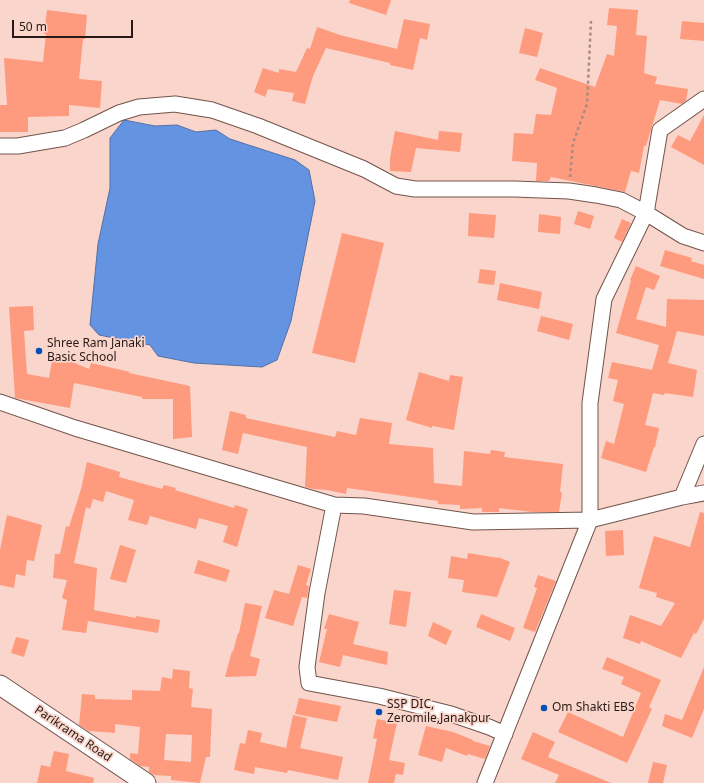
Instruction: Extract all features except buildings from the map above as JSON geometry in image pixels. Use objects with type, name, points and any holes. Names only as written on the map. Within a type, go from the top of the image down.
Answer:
[{"type":"street","points":[[485,783],[590,520],[590,403],[604,299],[646,213],[660,130],[704,99]]},
{"type":"street","points":[[0,146],[18,146],[64,138],[125,111],[139,107],[175,104],[212,110],[258,126],[364,169],[396,186],[415,189],[514,189],[596,195],[621,200],[646,213],[683,236],[704,243]]},
{"type":"street","points":[[0,402],[75,428],[334,506],[364,506],[473,522],[590,520],[704,493]]},
{"type":"street","points":[[682,497],[704,444]]},
{"type":"street","points":[[334,506],[317,593],[307,668],[309,683],[379,696],[451,714],[505,734]]},
{"type":"street","name":"Parikrama Road","points":[[0,685],[146,783]]},
{"type":"path","points":[[569,192],[573,143],[587,104],[591,21]]},
{"type":"water","points":[[124,120],[155,126],[177,125],[196,132],[216,130],[230,139],[295,160],[309,170],[315,201],[291,321],[277,360],[262,367],[194,363],[158,356],[150,345],[99,335],[90,325],[98,244],[110,188],[110,138]]},
{"type":"place","name":"Shree Ram Janaki Basic School","points":[[39,351]]},
{"type":"place","name":"Om Shakti EBS","points":[[544,708]]},
{"type":"place","name":"SSP DIC, Zeromile,Janakpur","points":[[379,712]]}]
